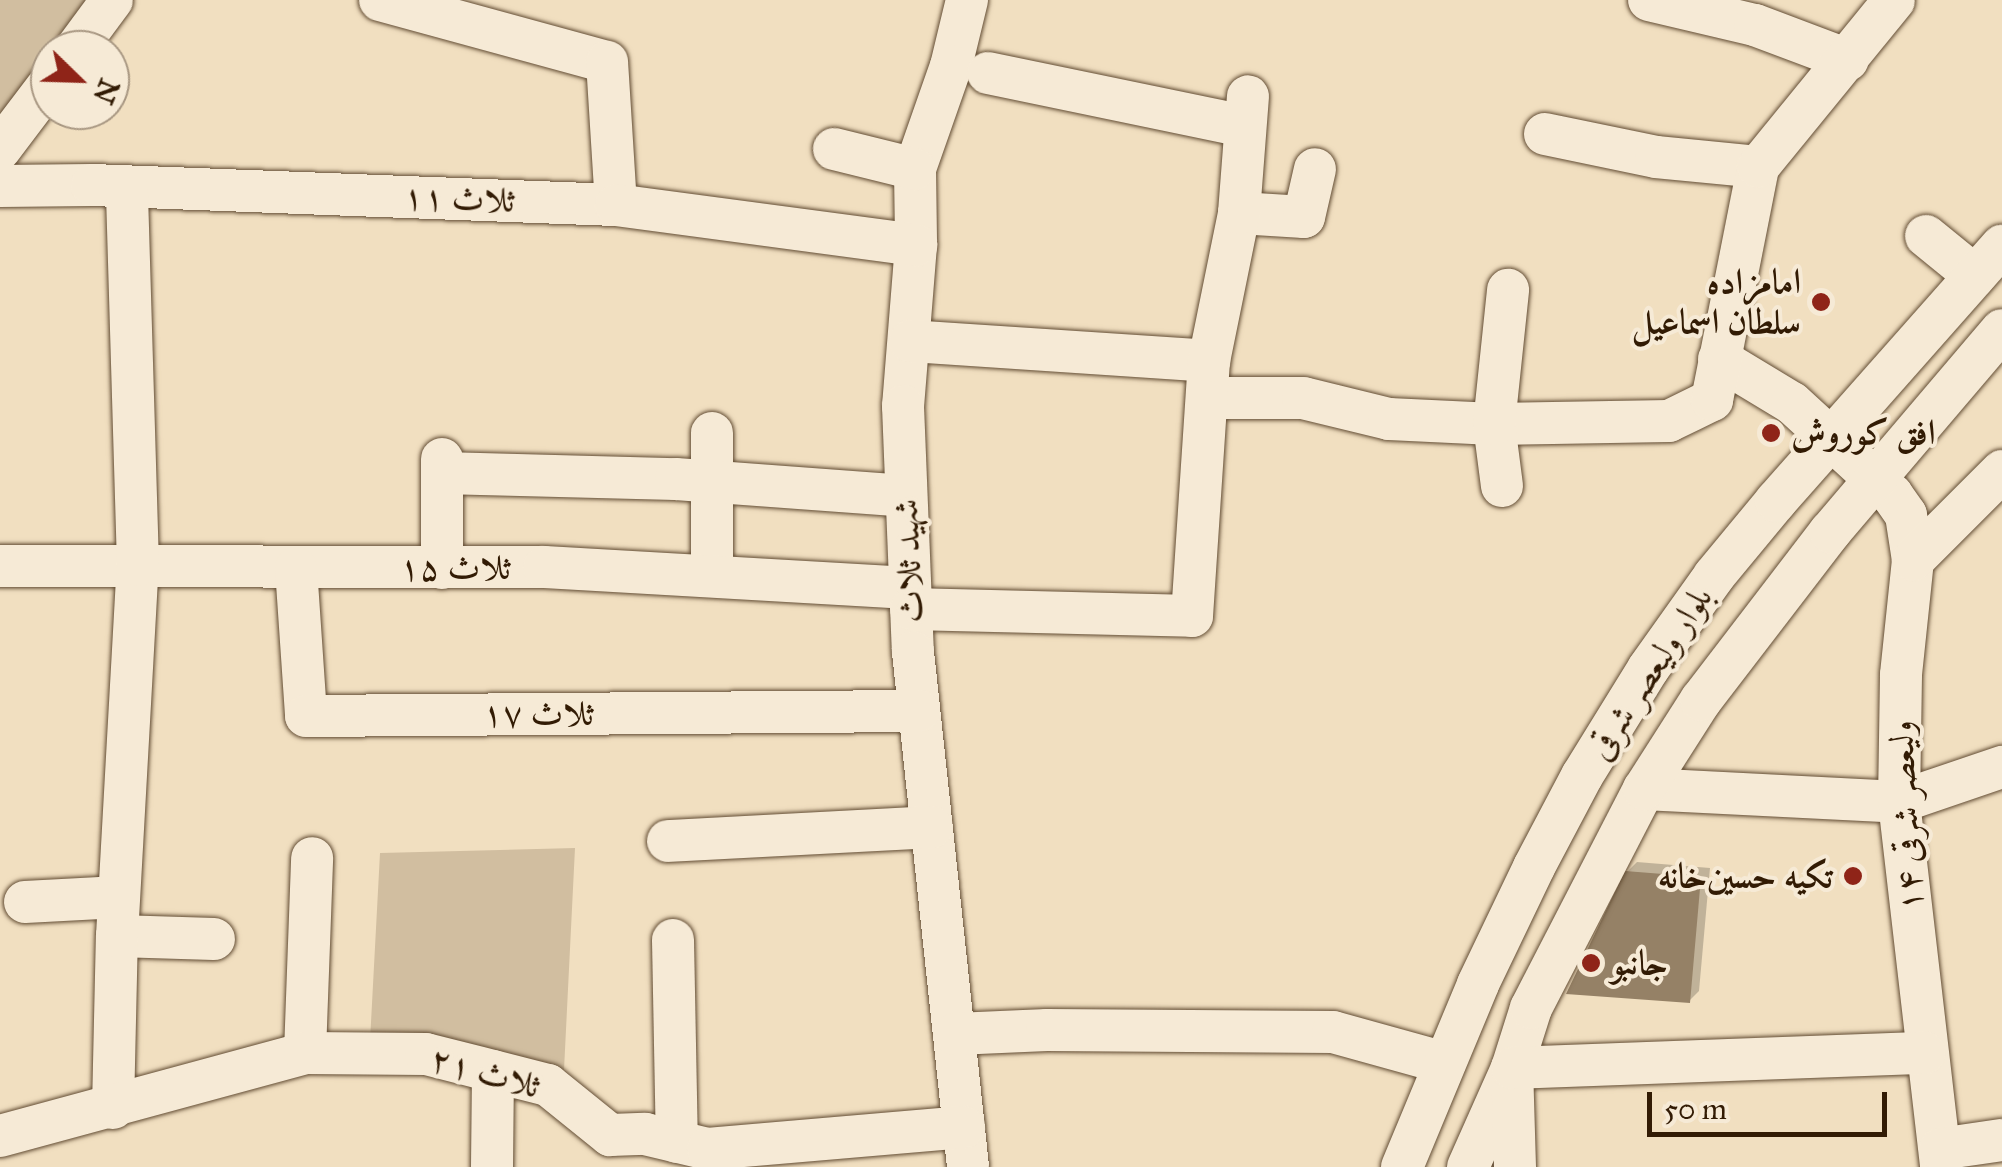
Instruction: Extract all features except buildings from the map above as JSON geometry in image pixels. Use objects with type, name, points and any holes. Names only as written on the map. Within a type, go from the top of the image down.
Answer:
[{"type":"street","points":[[90,30],[112,0]]},
{"type":"street","points":[[380,0],[608,62],[616,205]]},
{"type":"street","name":"شهید ثلاث","points":[[966,1147],[919,711],[910,599],[904,406],[916,244],[915,169],[951,66],[967,0]]},
{"type":"street","points":[[1649,0],[1754,25],[1848,60]]},
{"type":"street","points":[[910,341],[1209,379],[1389,419],[1494,424],[1669,420],[1712,400],[1758,167],[1894,0]]},
{"type":"street","points":[[988,73],[1247,111],[1239,213],[1209,379]]},
{"type":"street","points":[[0,149],[30,109]]},
{"type":"street","points":[[1545,134],[1656,157],[1758,167]]},
{"type":"street","points":[[834,149],[915,169]]},
{"type":"street","points":[[1239,213],[1304,217],[1315,169]]},
{"type":"street","name":"ثلاث ۱۱","points":[[0,186],[616,205],[916,244]]},
{"type":"street","points":[[113,1108],[118,917],[138,565],[126,188]]},
{"type":"street","points":[[1926,236],[1988,261]]},
{"type":"street","name":"بلوار ولیعصر شرقی","points":[[1402,1167],[1534,867],[1629,699],[1714,576],[1828,438],[1988,261]]},
{"type":"street","points":[[1502,486],[1494,424],[1508,290]]},
{"type":"street","name":"بلوار ولیعصر شرقی","points":[[1468,1167],[1512,1068],[1531,1008],[1644,789],[1701,700],[1872,478],[2002,330]]},
{"type":"street","name":"ولیعصر شرقی ۱۴","points":[[1719,359],[1792,403],[1892,495],[1906,515],[1913,560],[1901,675],[1899,802],[1940,1158]]},
{"type":"street","name":"ثلاث ۱۵","points":[[0,566],[712,574],[910,599],[1192,616],[1209,379]]},
{"type":"street","points":[[712,433],[712,574]]},
{"type":"street","points":[[442,568],[442,466],[905,496]]},
{"type":"street","points":[[1913,560],[2002,471]]},
{"type":"street","name":"ثلاث ۱۷","points":[[296,568],[306,716],[919,711]]},
{"type":"street","points":[[1644,789],[1899,802],[2002,768]]},
{"type":"street","points":[[668,840],[932,827]]},
{"type":"street","points":[[305,1053],[312,858]]},
{"type":"street","points":[[25,902],[118,917],[214,940]]},
{"type":"street","points":[[672,940],[677,1142]]},
{"type":"street","points":[[956,1034],[1047,1030],[1333,1032],[1445,1063]]},
{"type":"street","name":"ثلاث ۲۱","points":[[0,1136],[305,1053],[426,1054],[548,1085],[610,1134],[645,1134],[708,1149],[966,1147]]},
{"type":"street","points":[[1515,1167],[1512,1068],[1925,1053]]},
{"type":"street","points":[[492,1167],[493,1071]]},
{"type":"street","points":[[1940,1158],[2002,1140]]},
{"type":"shaded area","points":[[0,0],[110,0],[88,30],[30,30],[30,108],[0,149]]},
{"type":"shaded area","points":[[575,848],[564,1070],[456,1045],[370,1041],[380,853]]},
{"type":"place","name":"امامزاده سلطان اسماعیل","points":[[1821,302]]},
{"type":"place","name":"افق کوروش","points":[[1771,433]]},
{"type":"place","name":"تکیه حسین‌خانه","points":[[1853,876]]},
{"type":"place","name":"جانبو","points":[[1591,963]]}]
